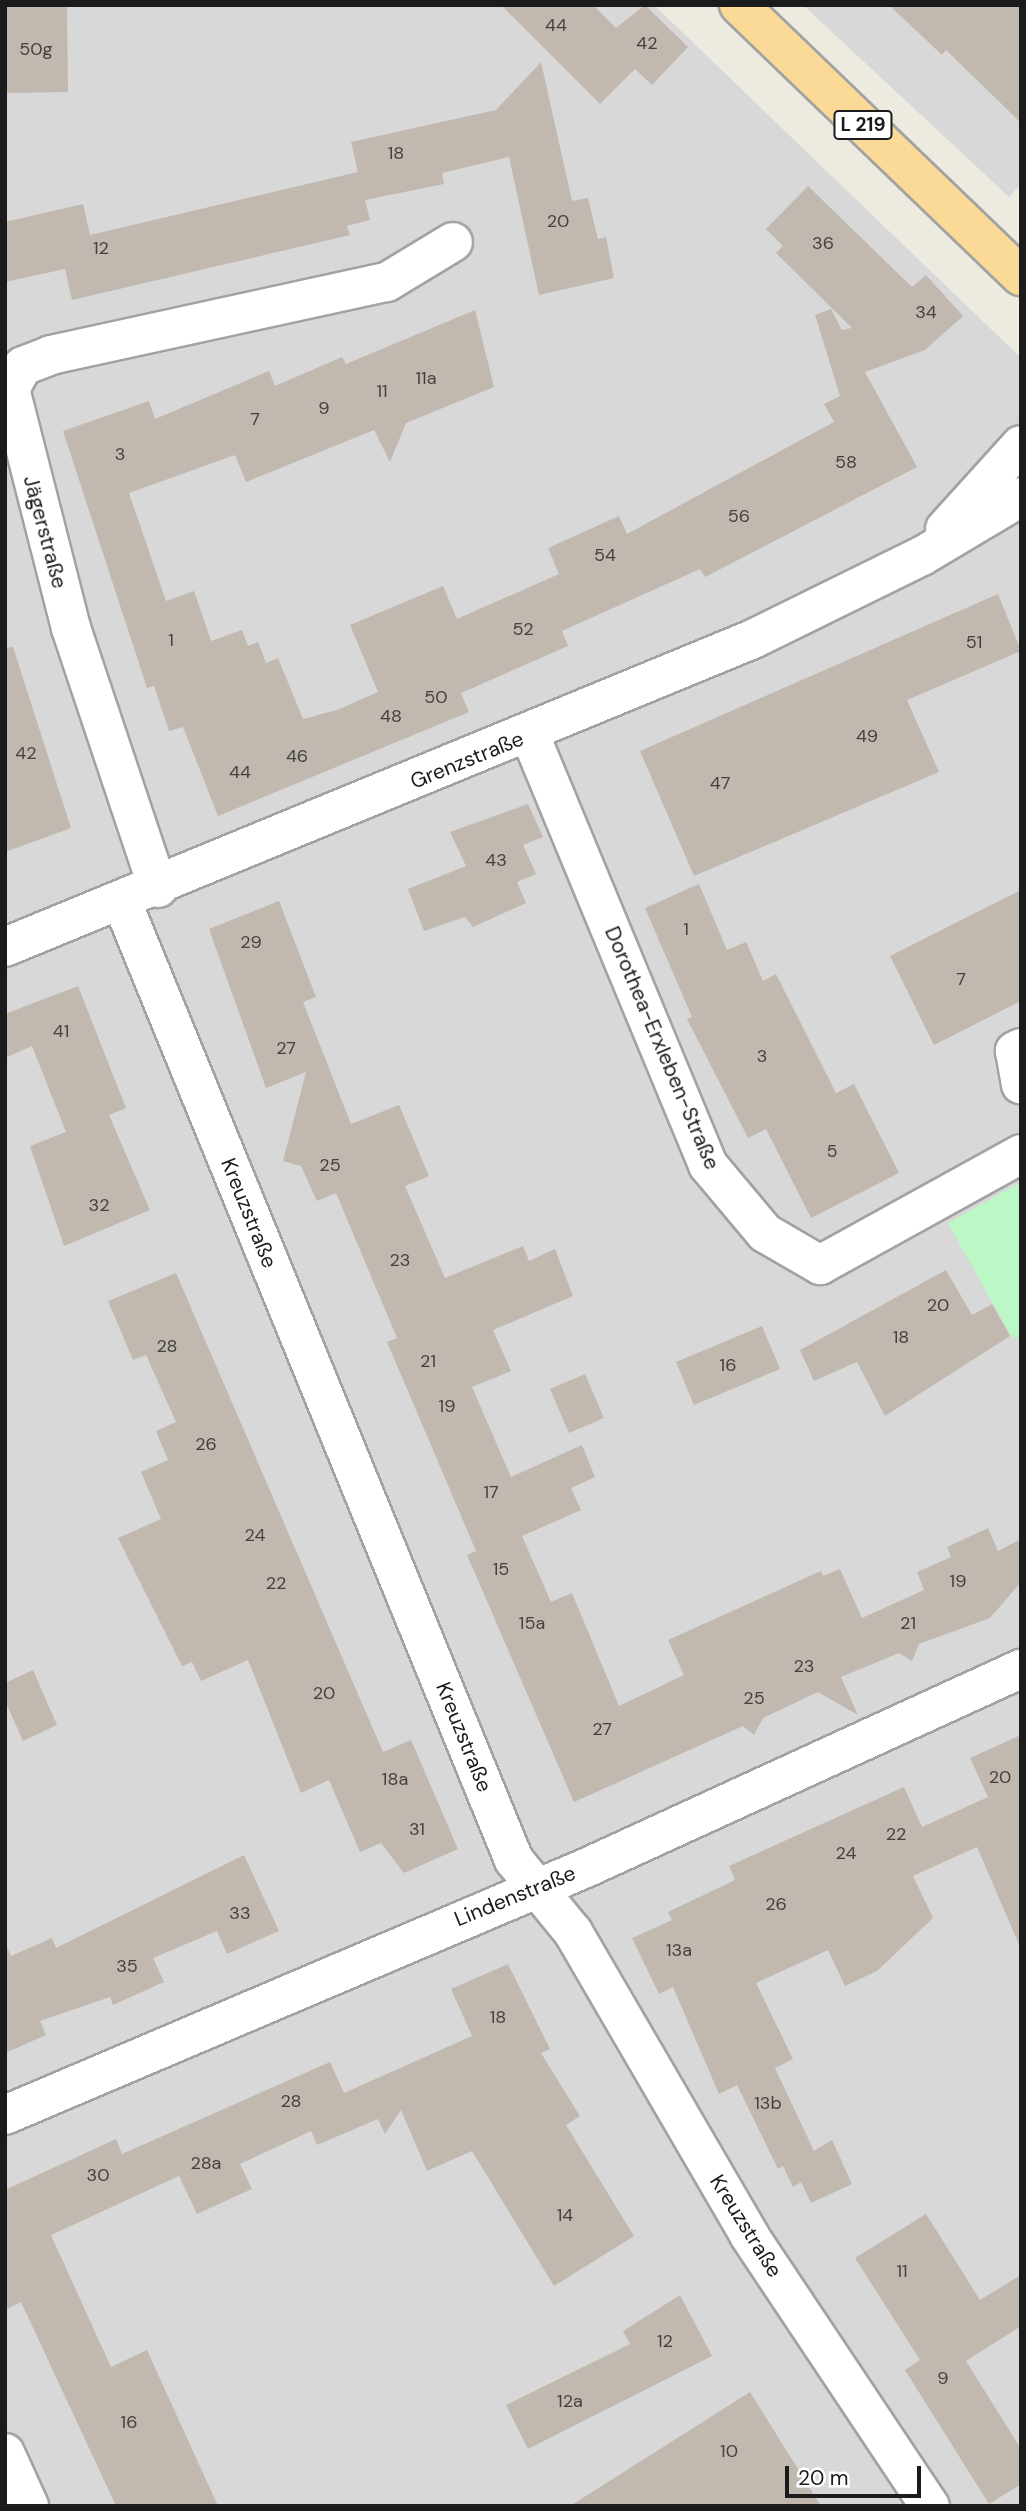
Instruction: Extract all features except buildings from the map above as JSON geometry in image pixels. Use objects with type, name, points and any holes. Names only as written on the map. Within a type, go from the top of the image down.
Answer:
[{"type":"main road","name":"L 219","points":[[739,5],[1021,276]]},
{"type":"street","name":"Jägerstraße","points":[[158,888],[71,628],[10,389],[23,366],[51,355],[387,282],[453,242]]},
{"type":"street","name":"Grenzstraße","points":[[922,556],[1021,445]]},
{"type":"street","name":"Grenzstraße","points":[[5,947],[158,888],[530,735],[753,639],[922,556],[1021,497]]},
{"type":"street","name":"Dorothea-Erxleben-Straße","points":[[530,735],[708,1165],[765,1233],[820,1265],[1021,1154]]},
{"type":"street","name":"Kreuzstraße","points":[[122,902],[514,1860],[539,1884],[749,2235],[930,2506]]},
{"type":"street","points":[[1021,1048],[1015,1051],[1021,1084]]},
{"type":"street","name":"Lindenstraße","points":[[5,2115],[539,1884],[1021,1669]]},
{"type":"street","points":[[5,2453],[29,2506]]},
{"type":"shaded area","points":[[5,5],[654,5],[1021,358],[1021,2506],[5,2506]]},
{"type":"shaded area","points":[[803,5],[1021,5],[1021,184],[1009,197]]},
{"type":"green space","points":[[1021,1182],[1021,1334],[1013,1339],[948,1223]]}]
